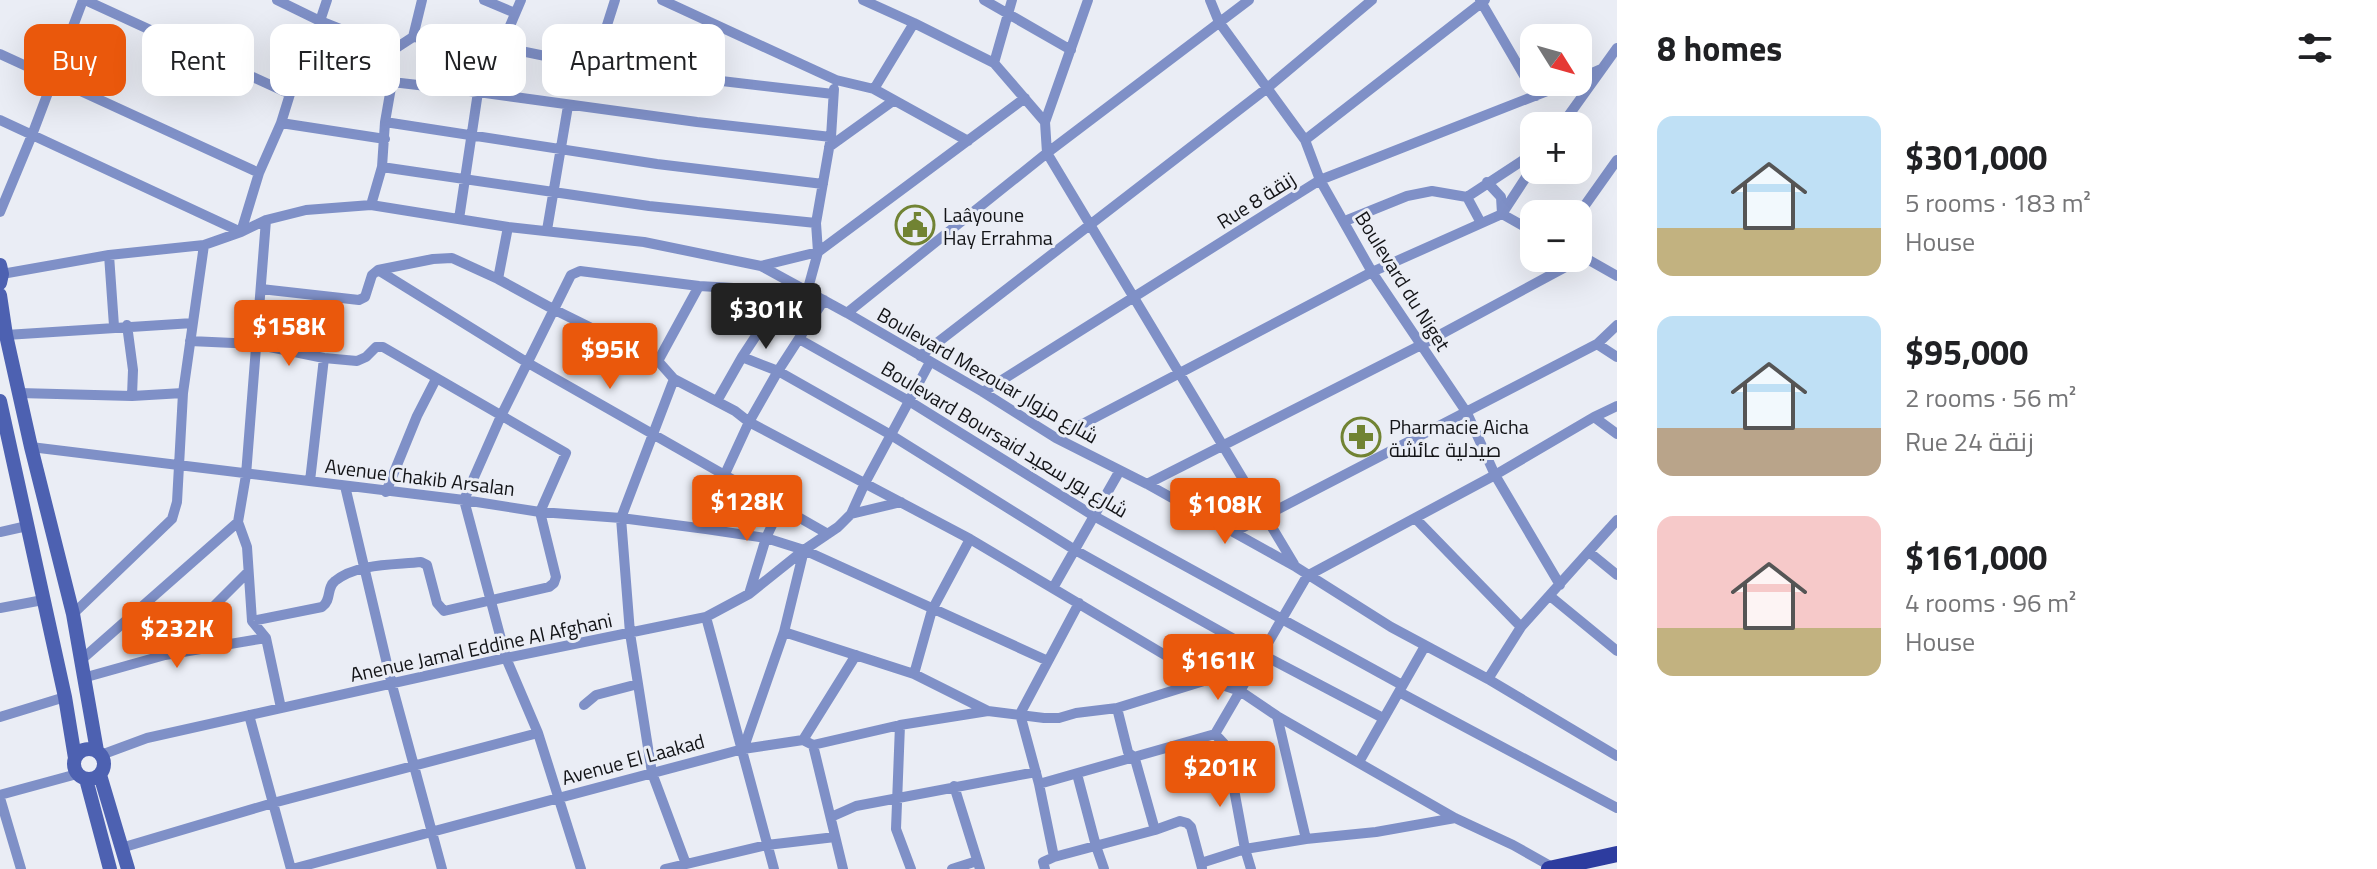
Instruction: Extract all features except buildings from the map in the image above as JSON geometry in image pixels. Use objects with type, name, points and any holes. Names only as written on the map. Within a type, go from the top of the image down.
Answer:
[{"type":"main road","points":[[0,295],[6,335],[73,614],[83,678],[104,765],[84,772]]},
{"type":"main road","points":[[0,401],[5,455],[27,526],[65,697],[110,869]]},
{"type":"main road","points":[[99,753],[93,749],[82,751],[84,772],[128,869]]},
{"type":"main road","points":[[1551,868],[1617,854]]},
{"type":"street","points":[[75,24],[84,0],[270,85]]},
{"type":"street","points":[[277,0],[328,24]]},
{"type":"street","points":[[319,24],[327,0]]},
{"type":"street","points":[[413,37],[422,0]]},
{"type":"street","points":[[484,0],[515,13]]},
{"type":"street","points":[[510,24],[521,0]]},
{"type":"street","points":[[607,24],[615,0]]},
{"type":"street","points":[[662,0],[836,80],[874,89],[968,141]]},
{"type":"street","points":[[863,0],[994,63],[1045,122]]},
{"type":"street","points":[[984,0],[1071,50]]},
{"type":"street","points":[[994,63],[1012,0]]},
{"type":"street","points":[[1088,0],[1045,122],[1047,153],[1296,567]]},
{"type":"street","name":"Boulevard du Niget","points":[[1210,0],[1219,22],[1305,140],[1320,180],[1372,272],[1467,413],[1495,475],[1560,585]]},
{"type":"street","points":[[847,313],[1047,153],[1249,0]]},
{"type":"street","points":[[847,517],[909,401],[925,359],[1090,225],[1266,89],[1372,0]]},
{"type":"street","points":[[1305,140],[1482,1],[1520,68]]},
{"type":"street","points":[[874,89],[914,23]]},
{"type":"street","points":[[400,45],[416,37]]},
{"type":"street","points":[[1571,112],[1617,48]]},
{"type":"street","points":[[0,54],[24,65]]},
{"type":"street","points":[[1592,73],[1603,68]]},
{"type":"street","points":[[807,292],[818,252],[816,223],[830,142],[836,80]]},
{"type":"street","points":[[725,81],[833,94]]},
{"type":"street","points":[[0,212],[47,96]]},
{"type":"street","points":[[90,96],[259,173]]},
{"type":"street","points":[[0,120],[241,232],[259,173],[289,96]]},
{"type":"street","points":[[371,205],[382,167],[390,96]]},
{"type":"street","points":[[459,219],[477,96]]},
{"type":"street","points":[[504,96],[830,142],[893,101]]},
{"type":"street","name":"Rue 8 زنقة","points":[[983,392],[1320,180],[1536,96]]},
{"type":"street","points":[[761,266],[818,252],[1025,98]]},
{"type":"street","points":[[547,230],[568,106]]},
{"type":"street","points":[[385,122],[657,164],[823,184]]},
{"type":"street","points":[[281,123],[385,139]]},
{"type":"street","points":[[1589,200],[1617,160]]},
{"type":"street","points":[[1345,221],[1407,196],[1432,191],[1467,197],[1520,162]]},
{"type":"street","points":[[382,167],[649,206],[816,223]]},
{"type":"street","points":[[1487,182],[1501,197],[1502,214]]},
{"type":"street","points":[[1056,438],[1372,272],[1502,214],[1522,184]]},
{"type":"street","points":[[1467,197],[1481,223]]},
{"type":"street","name":"Boulevard Mezouar شارع مزوار","points":[[1,274],[109,255],[204,245],[266,220],[306,210],[371,205],[508,227],[644,242],[761,266],[788,288],[824,300],[1056,438],[1147,484],[1296,567],[1425,646],[1488,679],[1617,756]]},
{"type":"street","points":[[1502,214],[1520,224]]},
{"type":"street","points":[[266,220],[246,475],[238,522],[247,547],[252,621],[266,638],[281,708]]},
{"type":"street","points":[[498,279],[508,227]]},
{"type":"street","points":[[73,614],[172,519],[177,502],[183,393],[204,245]]},
{"type":"street","points":[[109,255],[114,326]]},
{"type":"street","points":[[261,289],[359,300],[365,297],[372,275],[378,270],[452,258],[658,361],[674,379],[749,422],[970,539],[1207,680],[1240,691],[1277,716],[1455,818],[1513,845],[1551,868]]},
{"type":"street","points":[[1592,262],[1617,276]]},
{"type":"street","points":[[378,270],[528,363],[828,534]]},
{"type":"street","points":[[581,869],[538,733],[506,658],[464,500],[501,416],[571,275],[580,271],[699,286],[788,288]]},
{"type":"street","points":[[1147,484],[1421,345],[1552,272]]},
{"type":"street","points":[[658,361],[699,286]]},
{"type":"street","points":[[717,401],[788,288]]},
{"type":"street","points":[[725,474],[749,422],[778,371],[824,300]]},
{"type":"street","points":[[6,335],[193,323]]},
{"type":"street","points":[[127,325],[133,370],[132,396]]},
{"type":"street","points":[[1234,532],[1597,344],[1617,325]]},
{"type":"street","name":"Boulevard Boursaid شارع بور سعيد","points":[[799,339],[909,401],[1094,516],[1617,808]]},
{"type":"street","points":[[190,341],[255,344],[324,358],[357,361],[376,347],[383,347],[566,453],[540,512],[556,577],[549,587],[444,611],[437,603],[427,565],[421,562],[364,568],[335,581],[329,601],[322,607],[252,621]]},
{"type":"street","points":[[1597,344],[1617,357]]},
{"type":"street","points":[[742,357],[778,371],[891,435],[1075,550],[1383,718]]},
{"type":"street","points":[[310,481],[324,358]]},
{"type":"street","points":[[386,492],[417,416],[436,379]]},
{"type":"street","points":[[674,379],[621,518],[630,633],[652,773],[686,864]]},
{"type":"street","points":[[19,393],[132,396],[183,393]]},
{"type":"street","points":[[1039,784],[1215,734],[1307,576],[1617,406]]},
{"type":"street","points":[[1594,417],[1617,434]]},
{"type":"street","name":"Avenue Chakib Arsalan","points":[[31,447],[766,538],[804,550],[1048,661]]},
{"type":"street","points":[[1053,588],[1119,472]]},
{"type":"street","points":[[345,486],[392,685],[442,869]]},
{"type":"street","points":[[847,517],[901,502]]},
{"type":"street","points":[[749,594],[766,538],[781,506]]},
{"type":"street","name":"Anenue Jamal Eddine Al Afghani","points":[[99,753],[147,738],[249,715],[706,617],[749,594],[847,517]]},
{"type":"street","points":[[1415,518],[1521,627]]},
{"type":"street","points":[[1488,679],[1521,627],[1617,520]]},
{"type":"street","points":[[80,661],[238,522]]},
{"type":"street","points":[[0,532],[27,526]]},
{"type":"street","points":[[914,674],[932,610],[970,539]]},
{"type":"street","points":[[743,749],[784,632],[804,550]]},
{"type":"street","points":[[1589,552],[1617,575]]},
{"type":"street","points":[[165,655],[248,572]]},
{"type":"street","points":[[1550,596],[1617,651]]},
{"type":"street","points":[[0,608],[43,600]]},
{"type":"street","points":[[1054,857],[1020,714],[1079,603]]},
{"type":"street","points":[[706,617],[774,869]]},
{"type":"street","points":[[784,632],[914,674],[988,711],[1059,718],[1117,708],[1207,680]]},
{"type":"street","points":[[83,678],[165,655],[266,638]]},
{"type":"street","points":[[1359,762],[1425,646]]},
{"type":"street","points":[[843,869],[808,743],[856,655]]},
{"type":"street","points":[[584,705],[596,695],[638,684]]},
{"type":"street","points":[[0,717],[65,697]]},
{"type":"street","points":[[1117,708],[1128,752],[1135,759],[1155,830]]},
{"type":"street","name":"Avenue El Laakad","points":[[291,869],[743,749],[808,743],[988,711]]},
{"type":"street","points":[[249,715],[291,869]]},
{"type":"street","points":[[1277,716],[1306,839]]},
{"type":"street","points":[[900,725],[896,829],[911,869]]},
{"type":"street","points":[[121,848],[273,803],[538,733]]},
{"type":"street","points":[[1215,734],[1226,746],[1251,869]]},
{"type":"street","points":[[21,869],[0,797],[84,772]]},
{"type":"street","points":[[831,817],[856,806],[1036,772]]},
{"type":"street","points":[[1077,774],[1104,869]]},
{"type":"street","points":[[952,869],[979,865],[954,786]]},
{"type":"street","points":[[1045,869],[1043,862],[1054,857],[1180,821],[1191,827],[1202,866],[1245,849],[1455,818]]},
{"type":"street","points":[[665,869],[767,845],[835,837]]},
{"type":"place","name":"Laâyoune Hay Errahma","points":[[915,225]]},
{"type":"place","name":"Pharmacie Aicha صيدلية عائشة","points":[[1361,437]]}]
